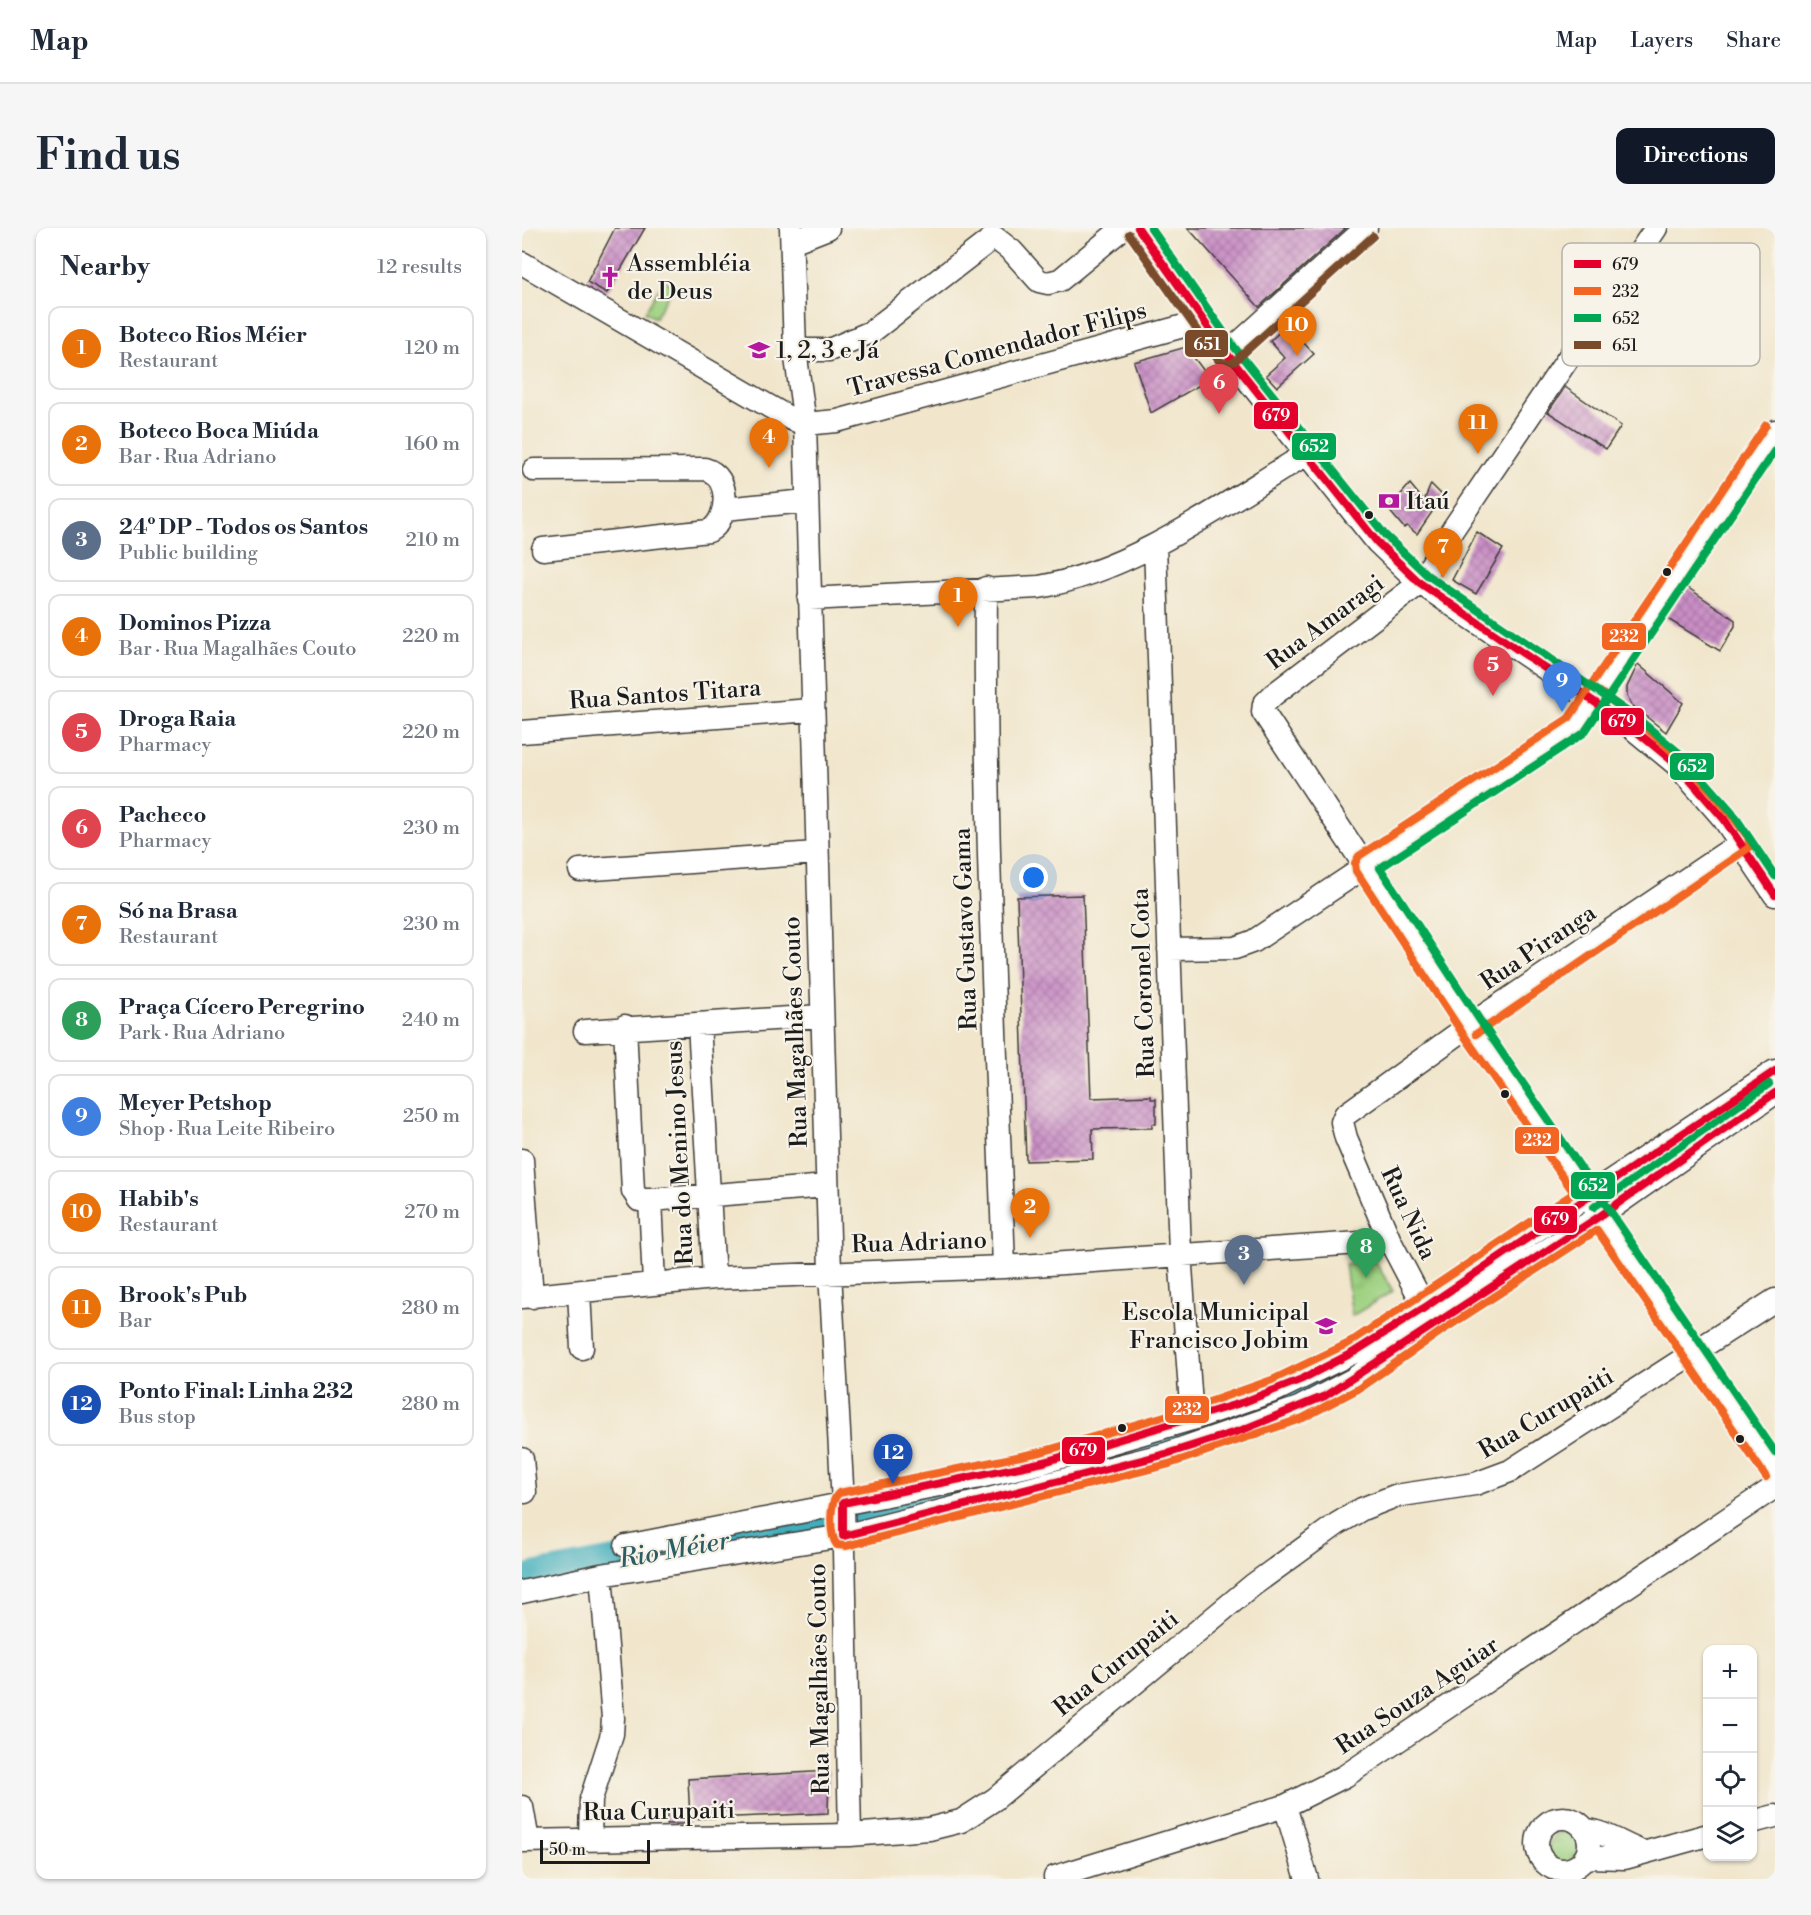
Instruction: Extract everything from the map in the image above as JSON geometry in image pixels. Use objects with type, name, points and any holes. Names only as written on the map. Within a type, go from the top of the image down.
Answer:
[{"type":"street","points":[[791,235],[828,228]]},
{"type":"street","points":[[795,350],[829,350],[871,332],[988,233],[1012,251],[1039,281],[1048,283],[1060,280],[1123,228]]},
{"type":"street","points":[[1138,228],[1227,354],[1305,455],[1377,542],[1420,584],[1631,727],[1676,764],[1702,792],[1775,894]]},
{"type":"street","points":[[1227,354],[1366,228]]},
{"type":"street","points":[[1646,243],[1656,228]]},
{"type":"street","name":"Rua Magalhães Couto","points":[[791,235],[795,350],[805,424],[821,1016],[830,1272],[843,1519],[850,1834]]},
{"type":"street","points":[[525,272],[791,419],[805,424]]},
{"type":"street","name":"Travessa Comendador Filips","points":[[805,424],[837,421],[1202,321]]},
{"type":"street","points":[[1420,584],[1454,529],[1563,366]]},
{"type":"street","points":[[1169,949],[1243,947],[1570,730],[1583,718],[1775,430]]},
{"type":"street","points":[[809,599],[1039,587],[1062,583],[1155,545],[1305,455]]},
{"type":"street","points":[[534,470],[705,470],[717,475],[722,484],[724,509],[715,527],[702,532],[543,549]]},
{"type":"street","points":[[724,509],[806,501]]},
{"type":"street","name":"Rua Coronel Cota","points":[[1155,545],[1180,1253],[1192,1419]]},
{"type":"street","name":"Rua Amaragi","points":[[1365,865],[1266,718],[1263,712],[1264,704],[1420,584]]},
{"type":"street","name":"Rua Gustavo Gama","points":[[987,588],[989,872],[1004,1267]]},
{"type":"street","name":"Rua Santos Titara","points":[[522,732],[812,710]]},
{"type":"street","name":"Rua Piranga","points":[[1342,1122],[1350,1109],[1740,843]]},
{"type":"street","points":[[580,870],[816,854]]},
{"type":"street","points":[[1365,865],[1470,1025],[1775,1471]]},
{"type":"street","points":[[585,1031],[625,1026],[821,1016]]},
{"type":"street","name":"Rua do Menino Jesus","points":[[699,1024],[714,1278]]},
{"type":"street","points":[[625,1026],[633,1191],[639,1200],[827,1186]]},
{"type":"street","points":[[1595,1206],[1775,1071]]},
{"type":"street","points":[[522,1592],[843,1519],[1166,1454],[1242,1430],[1325,1396],[1429,1316],[1595,1206],[1775,1093]]},
{"type":"street","name":"Rua Nida","points":[[1342,1122],[1346,1138],[1390,1241],[1429,1316]]},
{"type":"street","points":[[522,1161],[527,1297]]},
{"type":"street","points":[[650,1200],[654,1283]]},
{"type":"street","name":"Rua Adriano","points":[[527,1297],[714,1278],[1004,1267],[1180,1253],[1390,1241]]},
{"type":"street","points":[[579,1292],[582,1348]]},
{"type":"street","name":"Rua Curupaiti","points":[[525,1841],[850,1834],[929,1829],[961,1821],[995,1799],[1253,1585],[1354,1514],[1395,1496],[1493,1479],[1510,1471],[1775,1300]]},
{"type":"street","points":[[626,1546],[843,1519],[1244,1402],[1302,1379],[1429,1316]]},
{"type":"street","points":[[522,1459],[525,1492]]},
{"type":"street","name":"Rua Souza Aguiar","points":[[1055,1877],[1285,1806],[1345,1776],[1775,1487]]},
{"type":"street","points":[[590,1839],[591,1798],[597,1772],[612,1734],[613,1718],[601,1575]]},
{"type":"street","points":[[1285,1806],[1307,1879]]},
{"type":"street","points":[[522,1807],[525,1841]]},
{"type":"street","points":[[1757,1821],[1775,1816]]},
{"type":"street","points":[[1642,1852],[1617,1843],[1597,1831],[1586,1830],[1573,1820],[1565,1818],[1549,1822],[1542,1827],[1536,1843],[1538,1852],[1554,1872],[1612,1860],[1642,1852],[1703,1835]]},
{"type":"street","points":[[1581,1866],[1589,1839],[1586,1830]]},
{"type":"green space","points":[[664,280],[674,286],[655,318],[645,312]]},
{"type":"green space","points":[[1375,1261],[1393,1291],[1352,1316],[1345,1264]]},
{"type":"green space","points":[[1564,1832],[1575,1836],[1579,1847],[1575,1858],[1564,1862],[1553,1858],[1549,1847],[1553,1836]]},
{"type":"building","points":[[615,228],[645,228],[607,293],[587,282]]},
{"type":"building","points":[[1188,228],[1346,228],[1259,307]]},
{"type":"building","points":[[1287,325],[1314,354],[1277,387],[1266,375],[1285,358],[1270,341]]},
{"type":"building","points":[[1186,347],[1210,379],[1151,413],[1134,362]]},
{"type":"building","points":[[1565,387],[1621,426],[1606,449],[1548,412]]},
{"type":"building","points":[[1410,484],[1424,501],[1431,484],[1443,496],[1417,534],[1407,526],[1404,528],[1388,509]]},
{"type":"building","points":[[1477,532],[1503,549],[1476,594],[1452,580]]},
{"type":"building","points":[[1687,587],[1735,620],[1735,626],[1720,651],[1666,618]]},
{"type":"building","points":[[1638,664],[1683,703],[1666,732],[1631,705],[1627,696],[1627,687]]},
{"type":"building","points":[[1083,895],[1091,1098],[1151,1096],[1151,1099],[1156,1099],[1156,1124],[1152,1124],[1152,1128],[1092,1129],[1093,1159],[1026,1161],[1017,897]]},
{"type":"building","points":[[829,1771],[828,1813],[690,1819],[688,1779]]},
{"type":"building","points":[[667,1810],[690,1810],[690,1824],[667,1824]]},
{"type":"waterway","name":"Rio Méier","points":[[1606,1198],[1645,1172]]},
{"type":"waterway","name":"Rio Méier","points":[[1545,1239],[1581,1214]]},
{"type":"waterway","name":"Rio Méier","points":[[1243,1417],[1305,1393],[1334,1378]]},
{"type":"waterway","name":"Rio Méier","points":[[1088,1463],[1207,1430]]},
{"type":"waterway","name":"Rio Méier","points":[[857,1515],[992,1487]]},
{"type":"waterway","name":"Rio Méier","points":[[522,1581],[535,1575],[828,1521]]},
{"type":"transit line","name":"679","points":[[1138,228],[1227,354],[1377,542],[1420,583],[1631,727],[1676,764],[1724,819],[1775,895]]},
{"type":"transit line","name":"652","points":[[1151,228],[1235,348],[1385,535],[1427,575],[1637,718],[1683,756],[1732,812],[1775,876]]},
{"type":"transit line","name":"651","points":[[1129,234],[1218,360],[1227,364],[1234,362],[1373,236]]},
{"type":"transit line","name":"232","points":[[1766,425],[1569,718],[1359,856],[1355,863],[1356,871],[1461,1031],[1574,1193],[1349,1343],[1272,1380],[1189,1409],[1041,1452],[839,1493],[833,1503],[831,1526],[837,1545],[846,1546],[1169,1464],[1303,1418],[1358,1389],[1440,1332],[1597,1230],[1766,1477]]},
{"type":"transit line","name":"652","points":[[1775,450],[1584,733],[1380,868],[1479,1019],[1775,1452]]},
{"type":"transit line","name":"232","points":[[1476,1034],[1750,847],[1748,837],[1732,816],[1680,758],[1642,724],[1600,692]]},
{"type":"transit line","name":"679","points":[[1775,1071],[1424,1308],[1354,1352],[1302,1379],[1244,1402],[1044,1462],[843,1503],[843,1536],[1166,1454],[1242,1430],[1325,1396],[1600,1216],[1775,1093]]},
{"type":"transit line","name":"652","points":[[1594,1207],[1769,1084]]},
{"type":"place","name":"Assembléia de Deus","points":[[610,277]]},
{"type":"place","name":"1, 2, 3 e Já","points":[[759,350]]},
{"type":"place","name":"Habib's","points":[[1297,356]]},
{"type":"place","name":"Pacheco","points":[[1219,414]]},
{"type":"place","name":"Brook's Pub","points":[[1478,454]]},
{"type":"place","name":"Dominos Pizza","points":[[769,468]]},
{"type":"place","name":"Itaú","points":[[1389,501]]},
{"type":"place","name":"Só na Brasa","points":[[1443,578]]},
{"type":"place","name":"Boteco Rios Méier","points":[[958,627]]},
{"type":"place","name":"Droga Raia","points":[[1493,696]]},
{"type":"place","name":"Meyer Petshop","points":[[1562,712]]},
{"type":"place","name":"Boteco Boca Miúda","points":[[1030,1238]]},
{"type":"place","name":"Praça Cícero Peregrino","points":[[1366,1278]]},
{"type":"place","name":"24º DP - Todos os Santos","points":[[1244,1285]]},
{"type":"place","name":"Escola Municipal Francisco Jobim","points":[[1326,1326]]},
{"type":"place","name":"Ponto Final: Linha 232","points":[[893,1484]]}]
